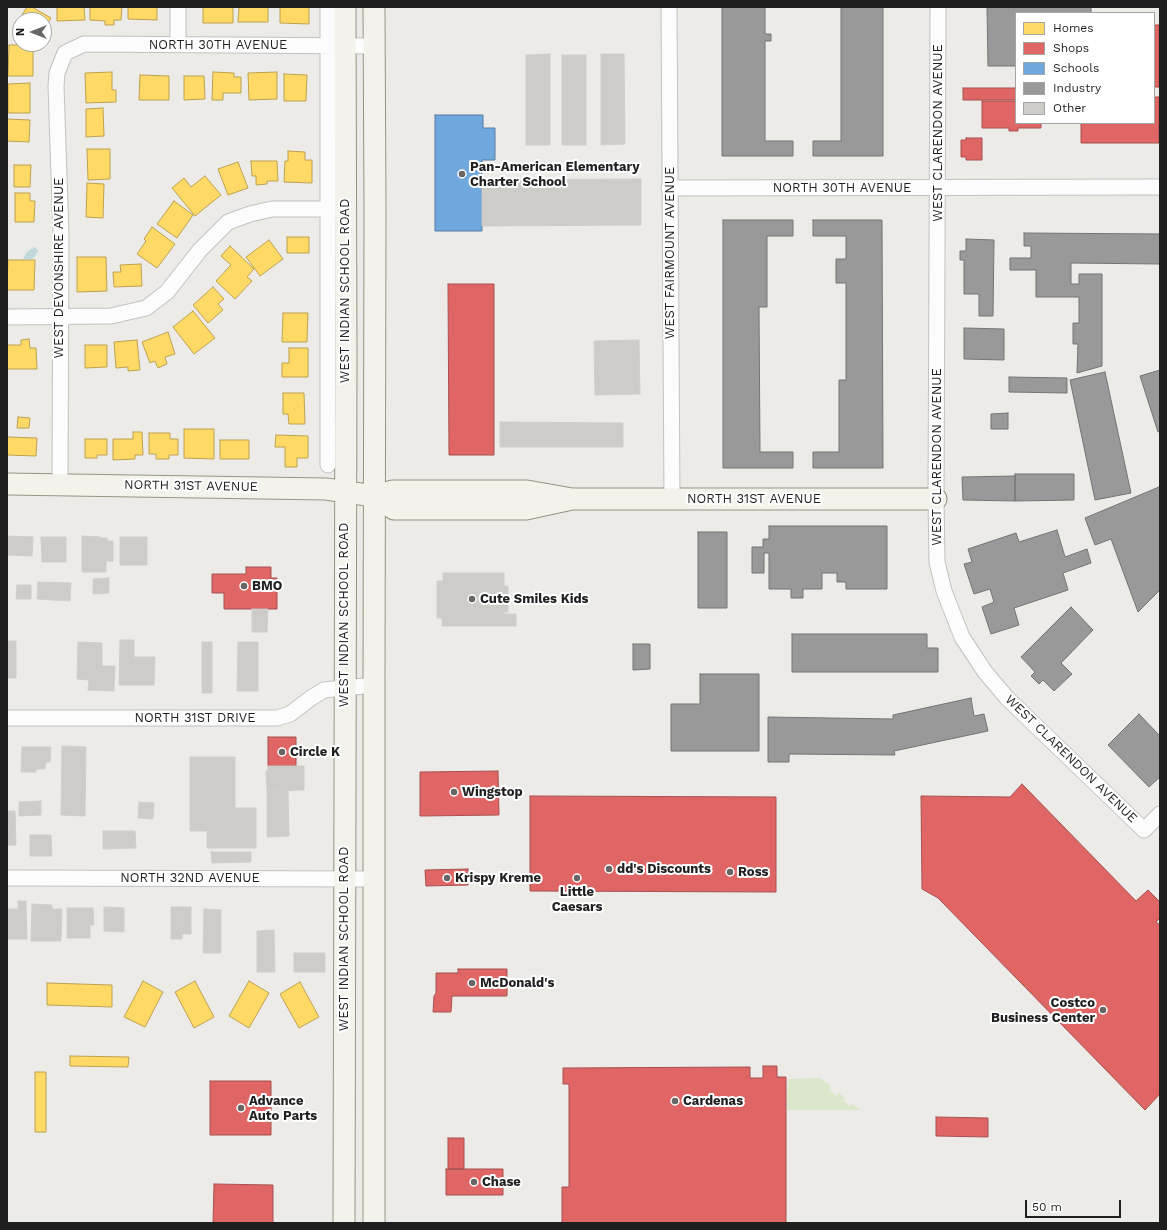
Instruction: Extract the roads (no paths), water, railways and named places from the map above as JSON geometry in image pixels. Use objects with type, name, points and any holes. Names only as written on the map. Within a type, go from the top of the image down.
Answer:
[{"type":"main road","name":"WEST INDIAN SCHOOL ROAD","points":[[344,1223],[344,492],[337,209],[336,46],[345,7]]},
{"type":"main road","points":[[374,7],[374,1223]]},
{"type":"main road","name":"NORTH 31ST AVENUE","points":[[7,484],[326,489],[374,496],[394,509],[526,509],[572,499],[936,499]]},
{"type":"street","points":[[178,7],[178,44]]},
{"type":"street","name":"WEST INDIAN SCHOOL ROAD","points":[[328,7],[336,46]]},
{"type":"street","name":"WEST FAIRMOUNT AVENUE","points":[[669,7],[672,499]]},
{"type":"street","name":"WEST CLARENDON AVENUE","points":[[938,7],[936,499],[937,562],[944,591],[962,637],[985,672],[1007,698],[1144,830],[1160,814]]},
{"type":"street","name":"NORTH 30TH AVENUE","points":[[65,53],[84,44],[374,46]]},
{"type":"street","name":"WEST DEVONSHIRE AVENUE","points":[[60,484],[61,235],[57,73],[65,53]]},
{"type":"street","name":"NORTH 30TH AVENUE","points":[[669,188],[1160,187]]},
{"type":"street","points":[[7,317],[111,316],[146,308],[167,292],[200,250],[228,222],[250,214],[272,209],[337,209]]},
{"type":"street","name":"WEST INDIAN SCHOOL ROAD","points":[[328,465],[337,209]]},
{"type":"street","name":"NORTH 31ST DRIVE","points":[[7,718],[277,718],[290,714],[324,690],[374,685]]},
{"type":"street","name":"NORTH 32ND AVENUE","points":[[7,878],[374,878]]},
{"type":"water","points":[[34,247],[38,251],[35,256],[32,259],[23,259],[27,252]]},
{"type":"place","name":"Pan-American Elementary Charter School","points":[[462,174]]},
{"type":"place","name":"BMO","points":[[244,586]]},
{"type":"place","name":"Cute Smiles Kids","points":[[472,599]]},
{"type":"place","name":"Circle K","points":[[282,752]]},
{"type":"place","name":"Wingstop","points":[[454,792]]},
{"type":"place","name":"dd's Discounts","points":[[609,869]]},
{"type":"place","name":"Ross","points":[[730,872]]},
{"type":"place","name":"Krispy Kreme","points":[[447,878]]},
{"type":"place","name":"Little Caesars","points":[[577,878]]},
{"type":"place","name":"McDonald's","points":[[472,983]]},
{"type":"place","name":"Costco Business Center","points":[[1103,1010]]},
{"type":"place","name":"Cardenas","points":[[675,1101]]},
{"type":"place","name":"Advance Auto Parts","points":[[241,1108]]},
{"type":"place","name":"Chase","points":[[474,1182]]}]
